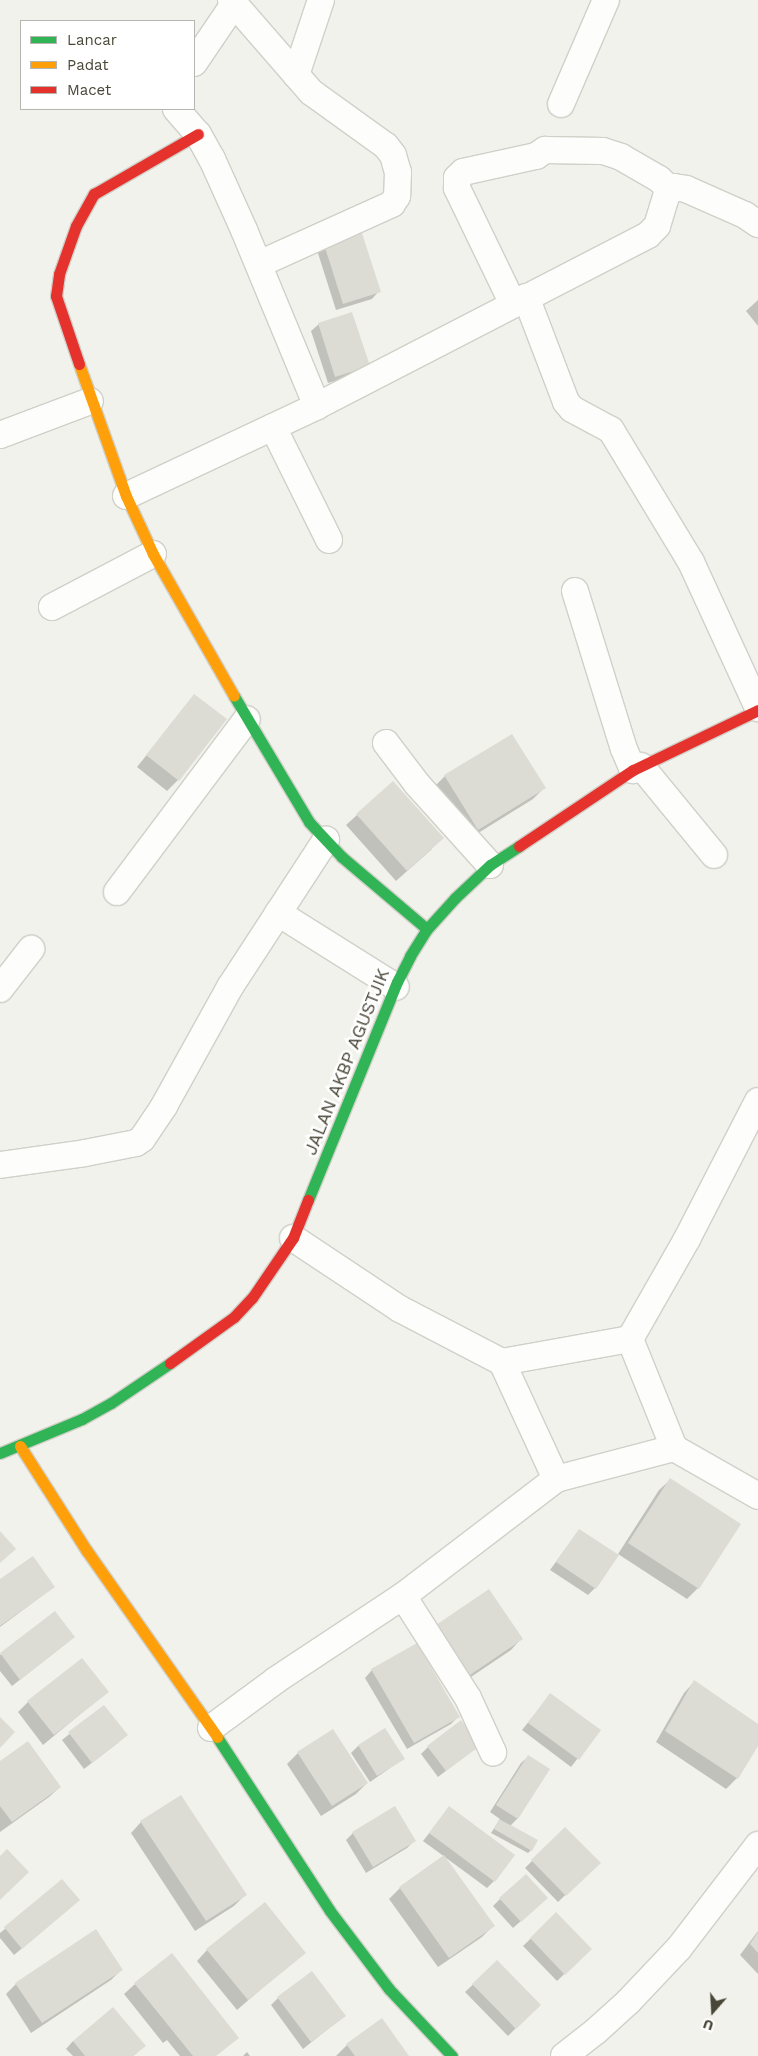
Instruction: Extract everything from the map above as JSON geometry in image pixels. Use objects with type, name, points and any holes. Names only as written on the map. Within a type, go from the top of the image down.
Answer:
[{"type":"street","points":[[296,75],[321,0]]},
{"type":"street","points":[[561,104],[606,0]]},
{"type":"street","points":[[195,61],[232,2],[296,75],[328,106],[390,150],[398,172],[396,196],[388,207],[259,264]]},
{"type":"street","points":[[177,110],[198,134],[212,159],[259,264],[317,406]]},
{"type":"street","points":[[198,134],[98,190],[76,226],[59,274],[56,296],[90,401],[126,496],[153,554],[246,719],[309,822],[342,857],[427,929]]},
{"type":"street","points":[[670,189],[659,179],[621,157],[603,150],[545,150],[536,156],[462,172],[457,178],[457,188],[520,301],[566,402],[572,409],[608,428],[612,433],[691,562],[758,709]]},
{"type":"street","points":[[670,189],[678,187],[686,189],[756,221]]},
{"type":"street","points":[[126,496],[317,406],[648,235],[657,226],[670,189]]},
{"type":"street","points":[[0,435],[90,401]]},
{"type":"street","points":[[273,427],[328,540]]},
{"type":"street","points":[[52,607],[153,554]]},
{"type":"street","points":[[575,591],[624,749],[637,768],[714,855]]},
{"type":"street","name":"JALAN AKBP AGUSTJIK","points":[[0,1452],[20,1446],[82,1419],[111,1403],[216,1331],[234,1317],[252,1298],[293,1238],[410,956],[427,929],[490,865],[637,768],[758,709]]},
{"type":"street","points":[[117,892],[246,719]]},
{"type":"street","points":[[386,743],[417,784],[490,865]]},
{"type":"street","points":[[0,1165],[85,1153],[136,1143],[142,1139],[164,1106],[230,987],[326,840]]},
{"type":"street","points":[[278,913],[396,987]]},
{"type":"street","points":[[0,989],[31,949]]},
{"type":"street","points":[[502,1362],[630,1338],[687,1240],[758,1101]]},
{"type":"street","points":[[293,1238],[400,1309],[502,1362],[556,1479]]},
{"type":"street","points":[[630,1338],[674,1448],[758,1496]]},
{"type":"street","points":[[20,1446],[87,1551],[211,1728],[330,1911],[389,1989],[452,2056]]},
{"type":"street","points":[[211,1728],[276,1680],[403,1596],[556,1479],[674,1448]]},
{"type":"street","points":[[403,1596],[468,1698],[493,1752]]},
{"type":"street","points":[[564,2056],[596,2031],[628,2002],[679,1948],[758,1845]]},
{"type":"building","points":[[360,227],[381,292],[343,304],[322,238]]},
{"type":"building","points":[[352,312],[370,366],[335,377],[318,323]]},
{"type":"building","points":[[194,694],[227,719],[179,781],[146,755]]},
{"type":"building","points":[[512,734],[546,788],[478,830],[444,775]]},
{"type":"building","points":[[393,781],[444,838],[407,871],[356,814]]},
{"type":"building","points":[[670,1478],[741,1524],[699,1589],[628,1543]]},
{"type":"building","points":[[579,1529],[619,1555],[596,1589],[556,1562]]},
{"type":"building","points":[[0,1531],[16,1549],[0,1563]]},
{"type":"building","points":[[33,1556],[55,1587],[0,1626],[0,1579]]},
{"type":"building","points":[[489,1589],[523,1639],[470,1675],[436,1625]]},
{"type":"building","points":[[55,1611],[75,1637],[20,1680],[0,1653]]},
{"type":"building","points":[[417,1643],[460,1717],[414,1743],[371,1669]]},
{"type":"building","points":[[82,1658],[109,1692],[54,1735],[27,1701]]},
{"type":"building","points":[[694,1680],[758,1724],[758,1746],[738,1779],[665,1731]]},
{"type":"building","points":[[550,1693],[601,1730],[579,1760],[528,1723]]},
{"type":"building","points":[[104,1705],[128,1735],[92,1763],[68,1732]]},
{"type":"building","points":[[0,1717],[15,1732],[0,1748]]},
{"type":"building","points":[[461,1720],[480,1746],[446,1771],[427,1746]]},
{"type":"building","points":[[385,1728],[405,1759],[377,1776],[358,1745]]},
{"type":"building","points":[[333,1729],[368,1783],[332,1806],[297,1752]]},
{"type":"building","points":[[28,1741],[61,1787],[12,1822],[0,1806],[0,1761]]},
{"type":"building","points":[[528,1755],[550,1769],[518,1819],[496,1805]]},
{"type":"building","points":[[181,1795],[247,1895],[206,1921],[140,1821]]},
{"type":"building","points":[[395,1806],[416,1841],[373,1867],[352,1832]]},
{"type":"building","points":[[449,1806],[515,1855],[495,1882],[429,1833]]},
{"type":"building","points":[[499,1819],[538,1840],[532,1851],[494,1829]]},
{"type":"building","points":[[565,1827],[601,1863],[566,1896],[531,1860]]},
{"type":"building","points":[[7,1849],[29,1872],[0,1900],[0,1856]]},
{"type":"building","points":[[444,1855],[495,1926],[449,1958],[399,1887]]},
{"type":"building","points":[[526,1874],[548,1898],[521,1922],[499,1898]]},
{"type":"building","points":[[62,1879],[80,1900],[22,1949],[4,1927]]},
{"type":"building","points":[[265,1902],[306,1953],[248,2000],[206,1949]]},
{"type":"building","points":[[556,1912],[592,1949],[565,1975],[530,1938]]},
{"type":"building","points":[[96,1929],[123,1970],[42,2023],[15,1983]]},
{"type":"building","points":[[758,1932],[758,1953],[750,1944]]},
{"type":"building","points":[[172,1953],[239,2038],[216,2056],[193,2056],[134,1983]]},
{"type":"building","points":[[497,1960],[541,2005],[516,2029],[472,1984]]},
{"type":"building","points":[[312,1971],[346,2016],[311,2042],[277,1997]]},
{"type":"building","points":[[113,2007],[146,2046],[133,2056],[85,2056],[73,2041]]},
{"type":"building","points":[[382,2018],[409,2056],[355,2056],[346,2044]]},
{"type":"traffic: fast","points":[[234,696],[309,822],[342,857],[427,929]]},
{"type":"traffic: fast","points":[[308,1200],[397,982],[410,956],[427,929],[455,898],[490,865],[519,846]]},
{"type":"traffic: fast","points":[[0,1453],[82,1419],[111,1403],[170,1363]]},
{"type":"traffic: fast","points":[[217,1737],[330,1911],[389,1989],[452,2056]]},
{"type":"traffic: slow","points":[[79,364],[126,496],[153,554],[234,696]]},
{"type":"traffic: slow","points":[[20,1446],[87,1551],[217,1737]]},
{"type":"traffic: jam","points":[[79,364],[56,296],[59,274],[76,226],[94,194],[198,134]]},
{"type":"traffic: jam","points":[[519,846],[633,770],[758,710]]},
{"type":"traffic: jam","points":[[170,1363],[234,1317],[252,1298],[293,1238],[308,1200]]}]
